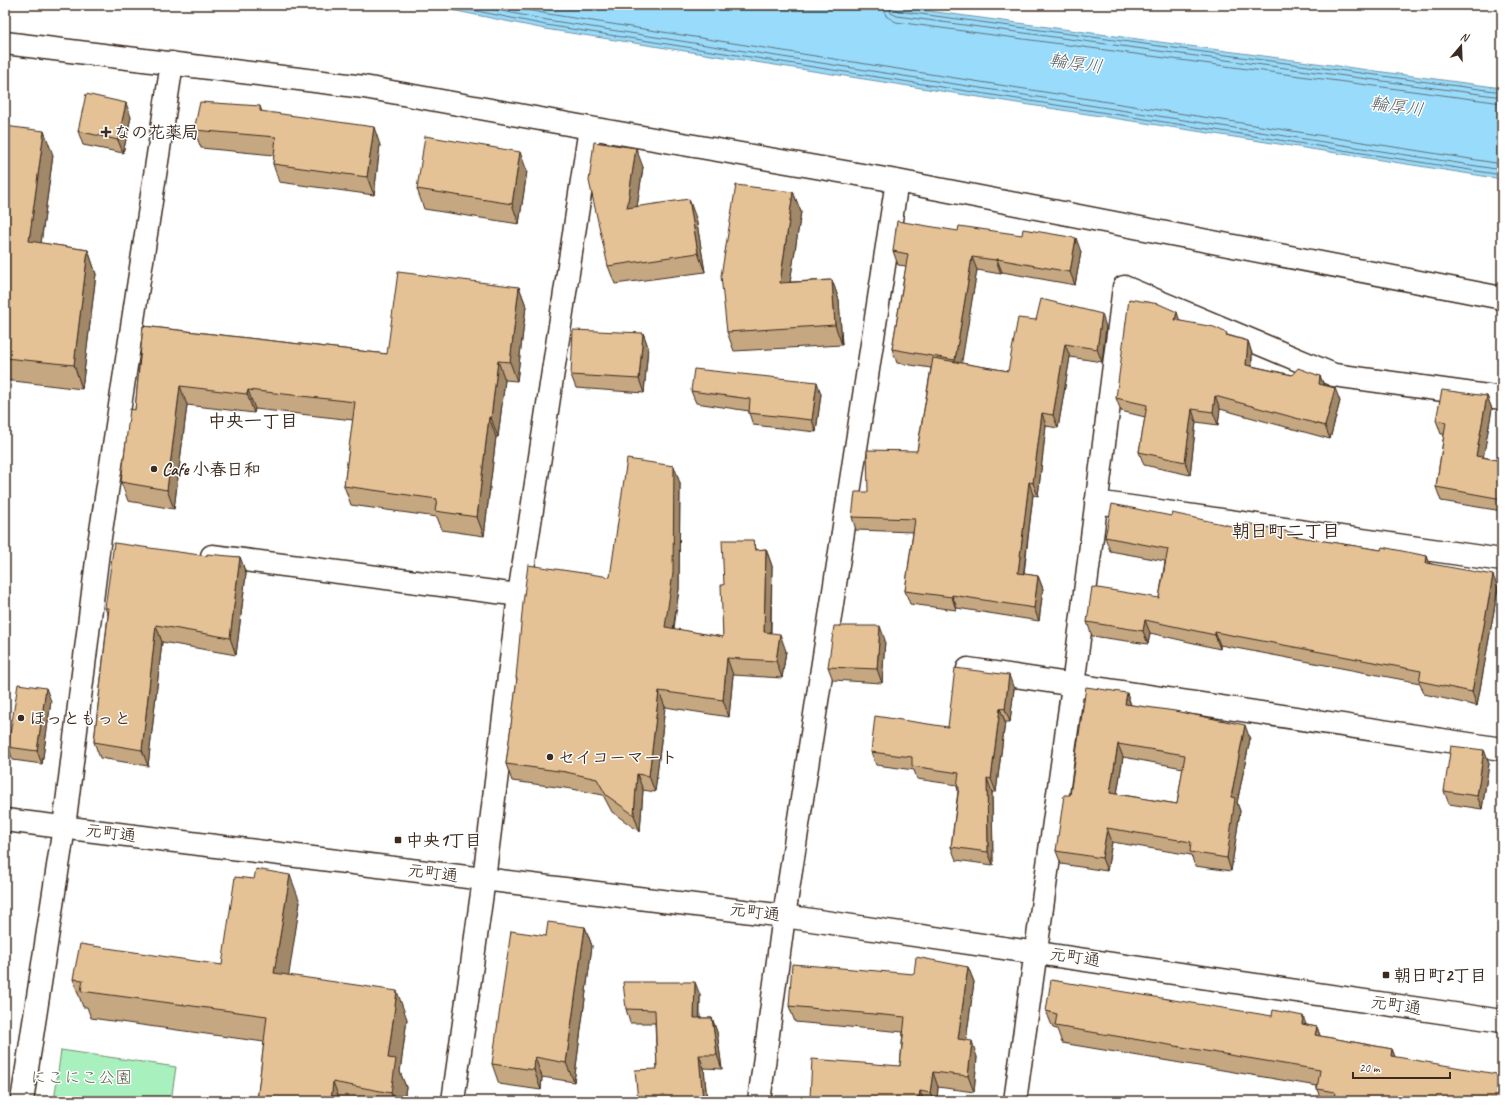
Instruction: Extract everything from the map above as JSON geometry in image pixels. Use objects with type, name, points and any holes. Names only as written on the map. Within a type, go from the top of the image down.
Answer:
[{"type":"street","points":[[5,44],[364,87],[897,181],[1502,298]]},
{"type":"street","points":[[22,1101],[64,827],[99,544],[172,63]]},
{"type":"street","points":[[453,1101],[484,880],[519,595],[590,128]]},
{"type":"street","points":[[759,1101],[784,916],[897,181]]},
{"type":"street","points":[[1015,1101],[1073,686],[1124,287],[1334,375],[1502,398]]},
{"type":"street","points":[[1096,502],[1502,560]]},
{"type":"street","points":[[99,544],[122,546]]},
{"type":"street","points":[[192,554],[519,595]]},
{"type":"street","points":[[968,669],[1073,686],[1502,749]]},
{"type":"street","name":"元町通","points":[[5,820],[784,916],[1036,951],[1502,1021]]},
{"type":"green space","name":"にこにこ公園","points":[[61,1050],[176,1067],[171,1101],[54,1101]]},
{"type":"water","name":"輪厚川","points":[[427,5],[884,5],[1502,88],[1502,179],[545,29]]},
{"type":"building","points":[[86,94],[126,103],[118,140],[78,131]]},
{"type":"building","points":[[200,102],[260,106],[260,111],[374,127],[367,177],[273,164],[276,137],[194,130]]},
{"type":"building","points":[[5,126],[44,131],[29,241],[88,250],[74,365],[5,358]]},
{"type":"building","points":[[425,136],[520,152],[512,204],[417,189]]},
{"type":"building","points":[[594,142],[636,148],[627,208],[689,199],[698,253],[608,266],[589,181]]},
{"type":"building","points":[[736,185],[793,192],[780,283],[832,280],[835,325],[727,332],[721,276]]},
{"type":"building","points":[[897,221],[958,231],[959,226],[1022,235],[1023,229],[1076,238],[1070,272],[997,259],[972,257],[955,360],[892,349],[908,254],[893,251]]},
{"type":"building","points":[[398,272],[519,287],[510,362],[498,361],[491,418],[489,417],[477,517],[435,511],[437,499],[344,486],[355,402],[248,390],[247,394],[180,386],[167,490],[121,482],[130,409],[135,410],[143,326],[387,354]]},
{"type":"building","points":[[1041,299],[1102,314],[1097,349],[1065,344],[1053,415],[1042,413],[1033,483],[1029,482],[1018,573],[1038,576],[1034,608],[952,595],[952,597],[905,591],[915,519],[852,517],[855,492],[868,492],[867,450],[917,451],[933,358],[1008,371],[1018,318],[1036,320]]},
{"type":"building","points":[[1129,299],[1159,304],[1177,312],[1175,320],[1214,327],[1227,333],[1226,335],[1248,341],[1246,365],[1292,375],[1298,368],[1320,376],[1319,384],[1335,388],[1325,426],[1215,396],[1213,412],[1192,409],[1185,462],[1139,452],[1147,405],[1116,398]]},
{"type":"building","points":[[573,330],[643,333],[639,379],[571,375]]},
{"type":"building","points":[[694,369],[817,382],[812,420],[749,413],[750,399],[691,391]]},
{"type":"building","points":[[1442,390],[1487,396],[1476,456],[1502,461],[1502,499],[1436,487],[1446,422],[1436,420]]},
{"type":"building","points":[[627,459],[674,466],[673,573],[665,627],[723,637],[721,585],[724,585],[722,540],[753,540],[755,550],[766,549],[764,632],[780,634],[776,661],[727,658],[723,700],[659,691],[649,776],[637,774],[634,815],[606,795],[597,779],[566,772],[506,764],[517,678],[523,603],[528,565],[610,577]]},
{"type":"building","points":[[1112,504],[1171,516],[1172,513],[1245,529],[1246,523],[1294,533],[1293,536],[1381,550],[1382,547],[1427,556],[1426,563],[1493,575],[1472,692],[1419,681],[1421,671],[1215,632],[1215,635],[1145,620],[1143,631],[1087,622],[1092,587],[1159,598],[1168,549],[1105,537]]},
{"type":"building","points":[[114,543],[207,556],[207,554],[240,557],[230,638],[156,625],[142,750],[94,742],[109,608],[105,608]]},
{"type":"building","points":[[834,626],[880,626],[877,669],[828,667]]},
{"type":"building","points":[[955,668],[1009,675],[1005,709],[1000,708],[991,779],[987,778],[988,852],[951,847],[959,787],[957,787],[959,773],[912,766],[912,757],[871,752],[875,716],[948,727]]},
{"type":"building","points":[[18,684],[46,688],[37,751],[8,747]]},
{"type":"building","points":[[1086,687],[1127,693],[1125,704],[1175,711],[1245,725],[1231,797],[1235,798],[1227,858],[1190,852],[1191,842],[1107,828],[1102,858],[1056,851],[1064,795],[1070,795]],"holes":[[[1118,744],[1185,755],[1177,804],[1110,793]]]},
{"type":"building","points":[[1451,746],[1484,750],[1477,796],[1444,791]]},
{"type":"building","points":[[256,869],[290,875],[274,973],[397,991],[388,1058],[396,1059],[391,1093],[333,1082],[331,1101],[257,1101],[267,1016],[81,991],[83,980],[73,979],[80,944],[222,965],[235,877],[254,879]]},
{"type":"building","points":[[548,922],[585,927],[566,1063],[535,1057],[534,1070],[492,1064],[511,931],[546,936]]},
{"type":"building","points":[[916,957],[968,967],[958,1039],[972,1041],[968,1076],[933,1072],[930,1093],[920,1091],[918,1101],[835,1101],[810,1098],[812,1059],[900,1066],[905,1017],[789,1006],[792,964],[914,974]]},
{"type":"building","points":[[1051,980],[1272,1016],[1273,1010],[1303,1016],[1302,1024],[1317,1027],[1315,1035],[1392,1049],[1391,1056],[1502,1075],[1502,1101],[1334,1101],[1335,1092],[1317,1089],[1320,1070],[1055,1026],[1057,1014],[1046,1011]]},
{"type":"building","points":[[623,982],[695,982],[694,1018],[712,1018],[717,1055],[699,1055],[703,1101],[638,1101],[635,1070],[657,1069],[655,1010],[626,1009]]},
{"type":"place","name":"なの花薬局","points":[[106,132]]},
{"type":"place","name":"Cafe 小春日和","points":[[154,469]]},
{"type":"place","name":"ほっともっと","points":[[21,718]]},
{"type":"place","name":"セイコーマート","points":[[550,757]]},
{"type":"place","name":"中央1丁目","points":[[398,840]]},
{"type":"place","name":"朝日町2丁目","points":[[1386,975]]},
{"type":"district","name":"中央一丁目","points":[[253,421]]},
{"type":"district","name":"朝日町二丁目","points":[[1286,531]]}]
